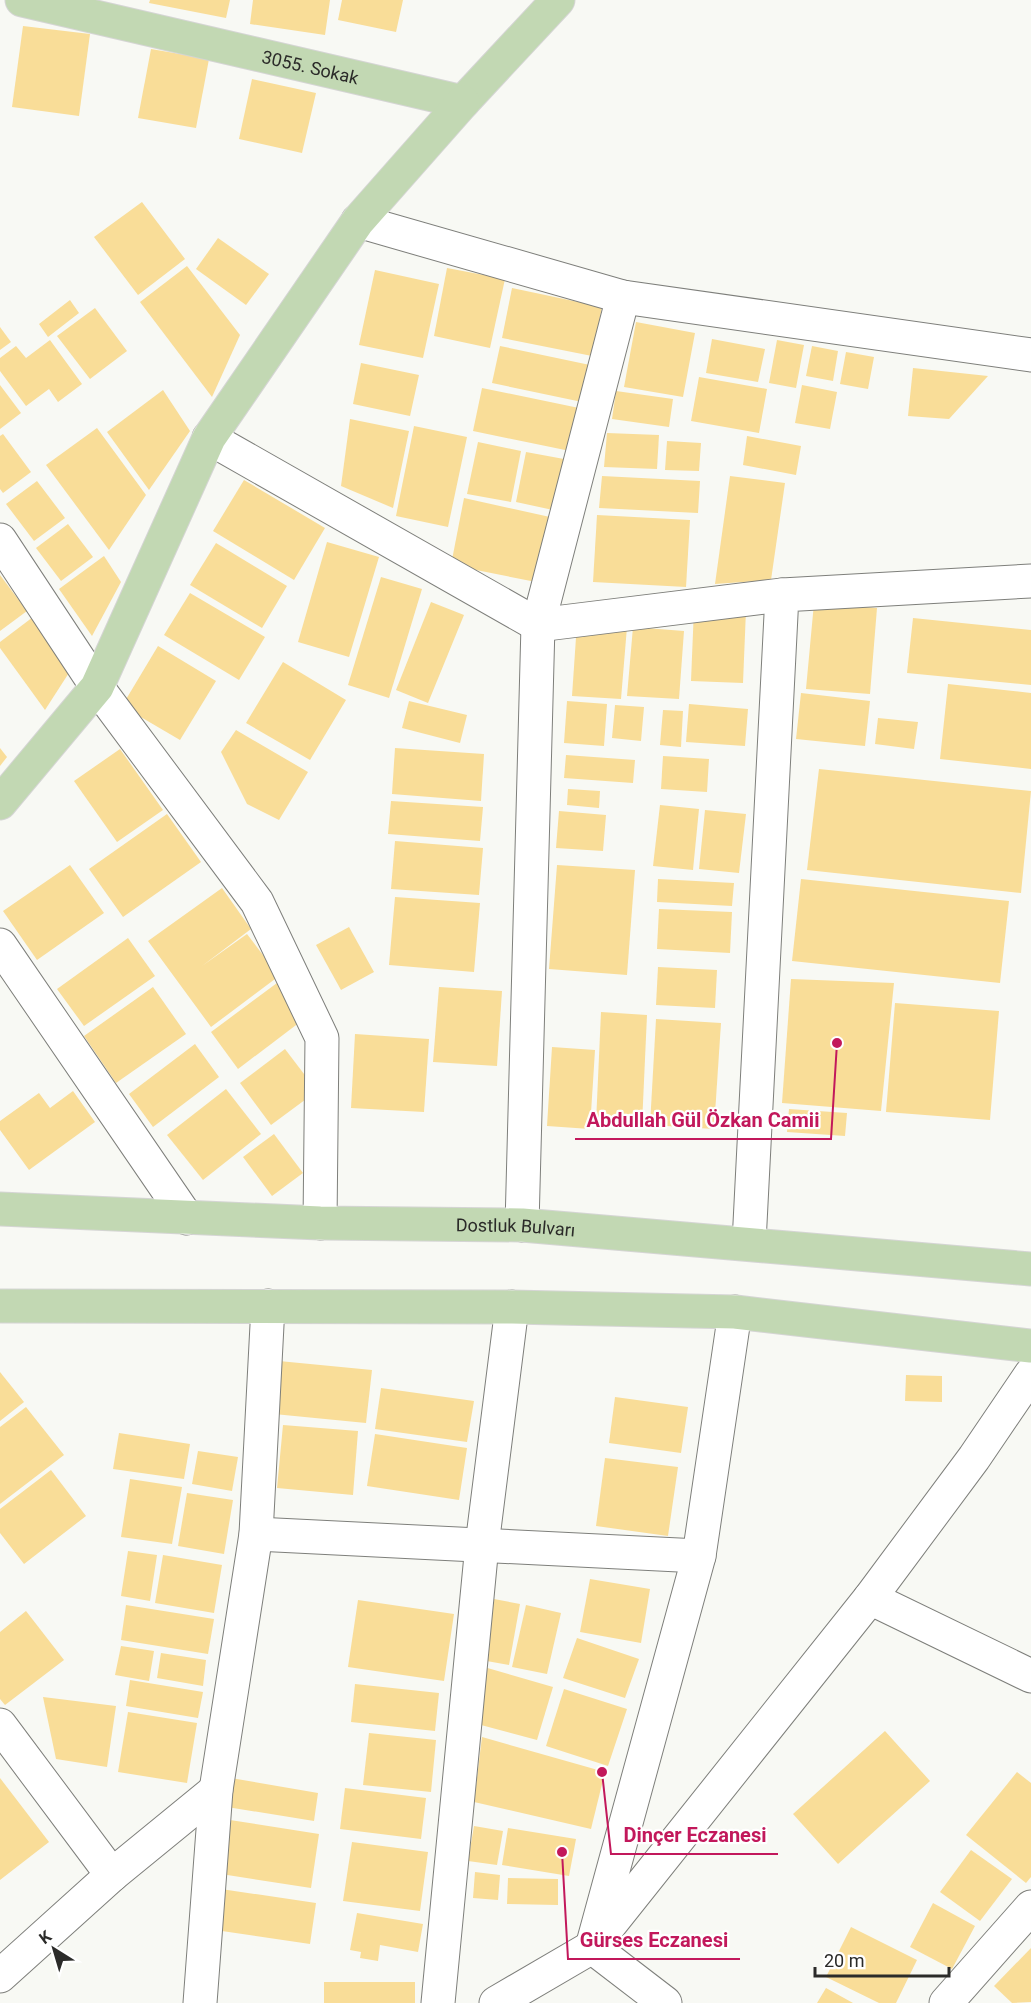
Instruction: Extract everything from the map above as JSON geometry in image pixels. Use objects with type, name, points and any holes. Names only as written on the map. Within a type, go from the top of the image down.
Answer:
[{"type":"main road","name":"3055. Sokak","points":[[22,0],[463,102]]},
{"type":"main road","points":[[0,803],[97,687],[209,438],[358,221],[463,102],[558,0]]},
{"type":"main road","name":"Dostluk Bulvarı","points":[[0,1209],[321,1223],[522,1225],[1031,1269]]},
{"type":"main road","points":[[0,1306],[512,1307],[735,1312],[1031,1346]]},
{"type":"street","points":[[358,221],[623,297],[1022,349]]},
{"type":"street","points":[[522,1225],[538,625],[623,297]]},
{"type":"street","points":[[209,438],[538,625],[782,595],[1031,581]]},
{"type":"street","points":[[0,540],[97,687],[257,902],[322,1038],[321,1223]]},
{"type":"street","points":[[748,1243],[782,595]]},
{"type":"street","points":[[0,945],[187,1218]]},
{"type":"street","points":[[200,2003],[216,1790],[256,1534],[268,1306]]},
{"type":"street","points":[[438,2003],[482,1545],[512,1307]]},
{"type":"street","points":[[592,1947],[699,1556],[735,1312]]},
{"type":"street","points":[[496,2003],[592,1947],[870,1598],[974,1458],[1031,1374]]},
{"type":"street","points":[[256,1534],[699,1556]]},
{"type":"street","points":[[870,1598],[1031,1676]]},
{"type":"street","points":[[0,1725],[112,1875]]},
{"type":"street","points":[[0,1976],[112,1875],[216,1790]]},
{"type":"street","points":[[946,2003],[1031,1906]]},
{"type":"street","points":[[592,1947],[665,2003]]},
{"type":"building","points":[[150,0],[230,0],[226,18],[149,3]]},
{"type":"building","points":[[253,0],[330,0],[325,35],[250,24]]},
{"type":"building","points":[[342,0],[403,0],[396,32],[338,20]]},
{"type":"building","points":[[23,26],[90,34],[79,116],[12,107]]},
{"type":"building","points":[[151,49],[209,59],[196,128],[138,118]]},
{"type":"building","points":[[252,79],[316,93],[302,153],[239,139]]},
{"type":"building","points":[[142,202],[185,259],[138,295],[94,237]]},
{"type":"building","points":[[218,238],[269,274],[246,305],[196,269]]},
{"type":"building","points":[[187,266],[240,335],[212,397],[140,302]]},
{"type":"building","points":[[447,268],[505,279],[490,348],[434,336]]},
{"type":"building","points":[[375,270],[439,284],[423,358],[359,345]]},
{"type":"building","points":[[512,288],[602,307],[592,356],[502,338]]},
{"type":"building","points":[[70,300],[79,313],[48,337],[39,324]]},
{"type":"building","points":[[95,308],[127,351],[90,379],[57,336]]},
{"type":"building","points":[[636,322],[695,333],[683,397],[624,387]]},
{"type":"building","points":[[0,327],[11,342],[0,350]]},
{"type":"building","points":[[712,339],[765,349],[758,382],[706,373]]},
{"type":"building","points":[[50,340],[82,384],[58,402],[49,389],[26,406],[0,371],[0,358],[16,346],[26,358]]},
{"type":"building","points":[[777,340],[804,345],[796,388],[769,383]]},
{"type":"building","points":[[500,346],[590,365],[582,402],[492,383]]},
{"type":"building","points":[[812,346],[838,351],[833,381],[806,376]]},
{"type":"building","points":[[846,352],[874,357],[868,389],[840,384]]},
{"type":"building","points":[[361,363],[419,375],[410,416],[353,404]]},
{"type":"building","points":[[913,368],[988,376],[949,419],[908,416]]},
{"type":"building","points":[[699,377],[767,389],[759,433],[691,421]]},
{"type":"building","points":[[0,385],[21,413],[0,429]]},
{"type":"building","points":[[802,385],[837,392],[830,429],[795,423]]},
{"type":"building","points":[[482,388],[579,408],[570,451],[473,431]]},
{"type":"building","points":[[163,390],[190,431],[149,490],[107,432]]},
{"type":"building","points":[[616,391],[673,399],[669,427],[612,419]]},
{"type":"building","points":[[350,419],[409,431],[393,508],[341,486]]},
{"type":"building","points":[[414,426],[467,437],[448,527],[396,516]]},
{"type":"building","points":[[97,428],[146,495],[109,550],[46,465]]},
{"type":"building","points":[[607,433],[659,435],[657,469],[604,467]]},
{"type":"building","points":[[3,434],[31,472],[3,493],[0,489],[0,436]]},
{"type":"building","points":[[747,436],[801,446],[796,475],[743,465]]},
{"type":"building","points":[[667,441],[701,443],[699,471],[665,470]]},
{"type":"building","points":[[478,442],[521,451],[511,502],[467,494]]},
{"type":"building","points":[[526,452],[564,459],[553,510],[516,502]]},
{"type":"building","points":[[602,476],[700,481],[698,513],[599,508]]},
{"type":"building","points":[[730,476],[785,483],[771,580],[715,584]]},
{"type":"building","points":[[244,480],[325,528],[294,580],[213,531]]},
{"type":"building","points":[[37,481],[65,518],[34,541],[6,504]]},
{"type":"building","points":[[464,498],[550,517],[536,582],[451,565]]},
{"type":"building","points":[[597,515],[690,520],[686,587],[593,582]]},
{"type":"building","points":[[68,524],[93,557],[61,581],[36,548]]},
{"type":"building","points":[[327,542],[379,557],[349,657],[298,642]]},
{"type":"building","points":[[216,543],[287,586],[262,628],[190,585]]},
{"type":"building","points":[[104,556],[121,582],[92,636],[59,589]]},
{"type":"building","points":[[0,575],[27,611],[0,631]]},
{"type":"building","points":[[381,577],[422,589],[389,698],[348,685]]},
{"type":"building","points":[[190,593],[265,637],[239,680],[164,635]]},
{"type":"building","points":[[431,602],[464,615],[428,703],[396,690]]},
{"type":"building","points":[[814,603],[877,608],[870,694],[806,689]]},
{"type":"building","points":[[694,608],[746,610],[743,683],[691,681]]},
{"type":"building","points":[[37,614],[74,665],[45,710],[0,648],[0,642]]},
{"type":"building","points":[[913,618],[1031,630],[1031,685],[907,673]]},
{"type":"building","points":[[577,623],[627,627],[621,699],[572,696]]},
{"type":"building","points":[[633,627],[684,631],[679,699],[627,696]]},
{"type":"building","points":[[158,646],[216,681],[180,740],[122,706]]},
{"type":"building","points":[[283,662],[346,700],[310,760],[246,723]]},
{"type":"building","points":[[948,684],[1031,693],[1031,769],[940,759]]},
{"type":"building","points":[[801,693],[870,701],[865,746],[796,739]]},
{"type":"building","points":[[409,701],[467,715],[460,743],[402,728]]},
{"type":"building","points":[[567,701],[607,704],[604,746],[564,743]]},
{"type":"building","points":[[689,704],[748,709],[745,746],[686,742]]},
{"type":"building","points":[[615,705],[644,707],[641,741],[612,738]]},
{"type":"building","points":[[663,710],[683,711],[681,747],[660,745]]},
{"type":"building","points":[[878,718],[918,722],[914,749],[875,744]]},
{"type":"building","points":[[236,730],[308,772],[279,820],[247,804],[221,752]]},
{"type":"building","points":[[0,748],[7,757],[0,766]]},
{"type":"building","points":[[395,748],[484,754],[481,801],[392,794]]},
{"type":"building","points":[[120,749],[163,810],[117,842],[74,781]]},
{"type":"building","points":[[566,755],[635,760],[633,783],[564,778]]},
{"type":"building","points":[[663,756],[709,759],[707,792],[661,789]]},
{"type":"building","points":[[819,769],[1031,791],[1021,893],[807,870]]},
{"type":"building","points":[[568,789],[600,791],[599,808],[567,805]]},
{"type":"building","points":[[391,801],[483,807],[480,841],[388,834]]},
{"type":"building","points":[[660,805],[699,809],[693,870],[653,866]]},
{"type":"building","points":[[705,810],[746,814],[739,873],[699,869]]},
{"type":"building","points":[[559,811],[606,815],[603,851],[556,848]]},
{"type":"building","points":[[167,814],[201,862],[123,917],[89,869]]},
{"type":"building","points":[[395,841],[483,848],[479,895],[391,889]]},
{"type":"building","points":[[70,865],[104,913],[37,960],[3,911]]},
{"type":"building","points":[[557,865],[635,870],[627,975],[549,969]]},
{"type":"building","points":[[658,879],[734,883],[732,906],[657,902]]},
{"type":"building","points":[[801,879],[1009,901],[1000,983],[792,961]]},
{"type":"building","points":[[222,888],[251,929],[202,966],[247,934],[279,976],[211,1027],[148,941]]},
{"type":"building","points":[[395,897],[480,903],[474,972],[389,965]]},
{"type":"building","points":[[659,909],[732,912],[730,953],[657,949]]},
{"type":"building","points":[[349,927],[374,972],[341,990],[316,945]]},
{"type":"building","points":[[128,938],[155,976],[84,1026],[57,989]]},
{"type":"building","points":[[658,967],[717,970],[715,1008],[656,1005]]},
{"type":"building","points":[[791,979],[894,983],[881,1111],[782,1103]]},
{"type":"building","points":[[277,983],[304,1019],[238,1069],[211,1032]]},
{"type":"building","points":[[153,987],[186,1034],[116,1083],[84,1036]]},
{"type":"building","points":[[439,987],[502,991],[497,1066],[433,1062]]},
{"type":"building","points":[[895,1003],[999,1011],[990,1120],[886,1112]]},
{"type":"building","points":[[601,1012],[647,1015],[642,1125],[596,1123]]},
{"type":"building","points":[[656,1019],[721,1023],[714,1129],[650,1125]]},
{"type":"building","points":[[355,1034],[429,1039],[424,1112],[351,1108]]},
{"type":"building","points":[[195,1044],[219,1077],[153,1127],[129,1094]]},
{"type":"building","points":[[552,1047],[595,1050],[590,1129],[547,1126]]},
{"type":"building","points":[[285,1049],[317,1091],[271,1125],[240,1083]]},
{"type":"building","points":[[226,1089],[261,1134],[203,1180],[167,1135]]},
{"type":"building","points":[[73,1091],[95,1122],[29,1170],[0,1130],[0,1121],[39,1093],[50,1108]]},
{"type":"building","points":[[789,1109],[847,1113],[845,1136],[787,1132]]},
{"type":"building","points":[[274,1134],[303,1173],[272,1196],[243,1157]]},
{"type":"building","points":[[279,1361],[372,1370],[366,1423],[274,1414]]},
{"type":"building","points":[[0,1372],[24,1402],[0,1421]]},
{"type":"building","points":[[906,1375],[942,1376],[942,1402],[905,1401]]},
{"type":"building","points":[[381,1388],[474,1401],[467,1442],[375,1429]]},
{"type":"building","points":[[615,1397],[688,1407],[681,1453],[609,1443]]},
{"type":"building","points":[[26,1407],[64,1455],[0,1504],[0,1427]]},
{"type":"building","points":[[283,1425],[358,1431],[353,1495],[277,1488]]},
{"type":"building","points":[[119,1433],[190,1444],[184,1479],[113,1469]]},
{"type":"building","points":[[375,1434],[467,1448],[459,1500],[367,1486]]},
{"type":"building","points":[[198,1451],[238,1457],[232,1491],[192,1484]]},
{"type":"building","points":[[605,1458],[678,1467],[668,1536],[596,1526]]},
{"type":"building","points":[[51,1470],[86,1516],[24,1564],[0,1533],[0,1509]]},
{"type":"building","points":[[130,1479],[182,1487],[172,1544],[121,1537]]},
{"type":"building","points":[[187,1493],[233,1500],[224,1554],[178,1546]]},
{"type":"building","points":[[128,1551],[157,1555],[150,1601],[121,1596]]},
{"type":"building","points":[[163,1555],[222,1565],[214,1613],[155,1603]]},
{"type":"building","points":[[590,1579],[650,1589],[641,1643],[580,1632]]},
{"type":"building","points":[[494,1599],[520,1604],[509,1665],[481,1660]]},
{"type":"building","points":[[358,1600],[454,1614],[444,1681],[348,1667]]},
{"type":"building","points":[[126,1605],[214,1619],[208,1654],[121,1640]]},
{"type":"building","points":[[526,1605],[561,1613],[547,1674],[512,1667]]},
{"type":"building","points":[[26,1611],[64,1660],[5,1705],[0,1699],[0,1632]]},
{"type":"building","points":[[577,1638],[639,1659],[625,1698],[563,1678]]},
{"type":"building","points":[[121,1646],[154,1651],[149,1681],[115,1675]]},
{"type":"building","points":[[161,1653],[206,1660],[203,1686],[157,1678]]},
{"type":"building","points":[[484,1667],[553,1687],[537,1740],[481,1725]]},
{"type":"building","points":[[130,1680],[203,1692],[198,1718],[126,1706]]},
{"type":"building","points":[[355,1684],[439,1693],[435,1731],[351,1722]]},
{"type":"building","points":[[564,1689],[627,1709],[608,1766],[546,1746]]},
{"type":"building","points":[[43,1697],[116,1706],[107,1767],[56,1759]]},
{"type":"building","points":[[128,1712],[197,1723],[187,1783],[118,1772]]},
{"type":"building","points":[[885,1731],[930,1781],[838,1864],[793,1814]]},
{"type":"building","points":[[369,1733],[436,1740],[431,1792],[363,1785]]},
{"type":"building","points":[[482,1737],[605,1772],[591,1829],[474,1802]]},
{"type":"building","points":[[1017,1772],[1031,1783],[1031,1877],[1026,1883],[966,1835]]},
{"type":"building","points":[[0,1778],[49,1842],[0,1880]]},
{"type":"building","points":[[231,1778],[318,1793],[314,1821],[227,1807]]},
{"type":"building","points":[[345,1788],[426,1798],[421,1839],[340,1829]]},
{"type":"building","points":[[230,1820],[319,1834],[311,1888],[221,1874]]},
{"type":"building","points":[[474,1826],[503,1831],[497,1865],[468,1861]]},
{"type":"building","points":[[508,1828],[576,1839],[569,1876],[502,1865]]},
{"type":"building","points":[[352,1842],[428,1852],[420,1911],[343,1901]]},
{"type":"building","points":[[971,1850],[1012,1879],[980,1921],[940,1892]]},
{"type":"building","points":[[475,1872],[500,1875],[498,1900],[473,1898]]},
{"type":"building","points":[[508,1878],[558,1879],[558,1905],[507,1904]]},
{"type":"building","points":[[221,1889],[316,1903],[310,1944],[215,1930]]},
{"type":"building","points":[[933,1903],[975,1926],[952,1969],[910,1947]]},
{"type":"building","points":[[357,1913],[423,1924],[418,1952],[380,1945],[378,1961],[360,1958],[361,1952],[350,1950]]},
{"type":"building","points":[[851,1927],[917,1960],[896,2003],[879,2003],[826,1977]]},
{"type":"building","points":[[1031,1948],[1031,2002],[1012,2003],[994,1986]]},
{"type":"building","points":[[324,1982],[415,1982],[415,2003],[324,2003]]},
{"type":"building","points":[[826,1988],[853,2003],[817,2003]]},
{"type":"place","name":"Abdullah Gül Özkan Camii","points":[[837,1043]]},
{"type":"place","name":"Dinçer Eczanesi","points":[[602,1772]]},
{"type":"place","name":"Gürses Eczanesi","points":[[562,1852]]}]
